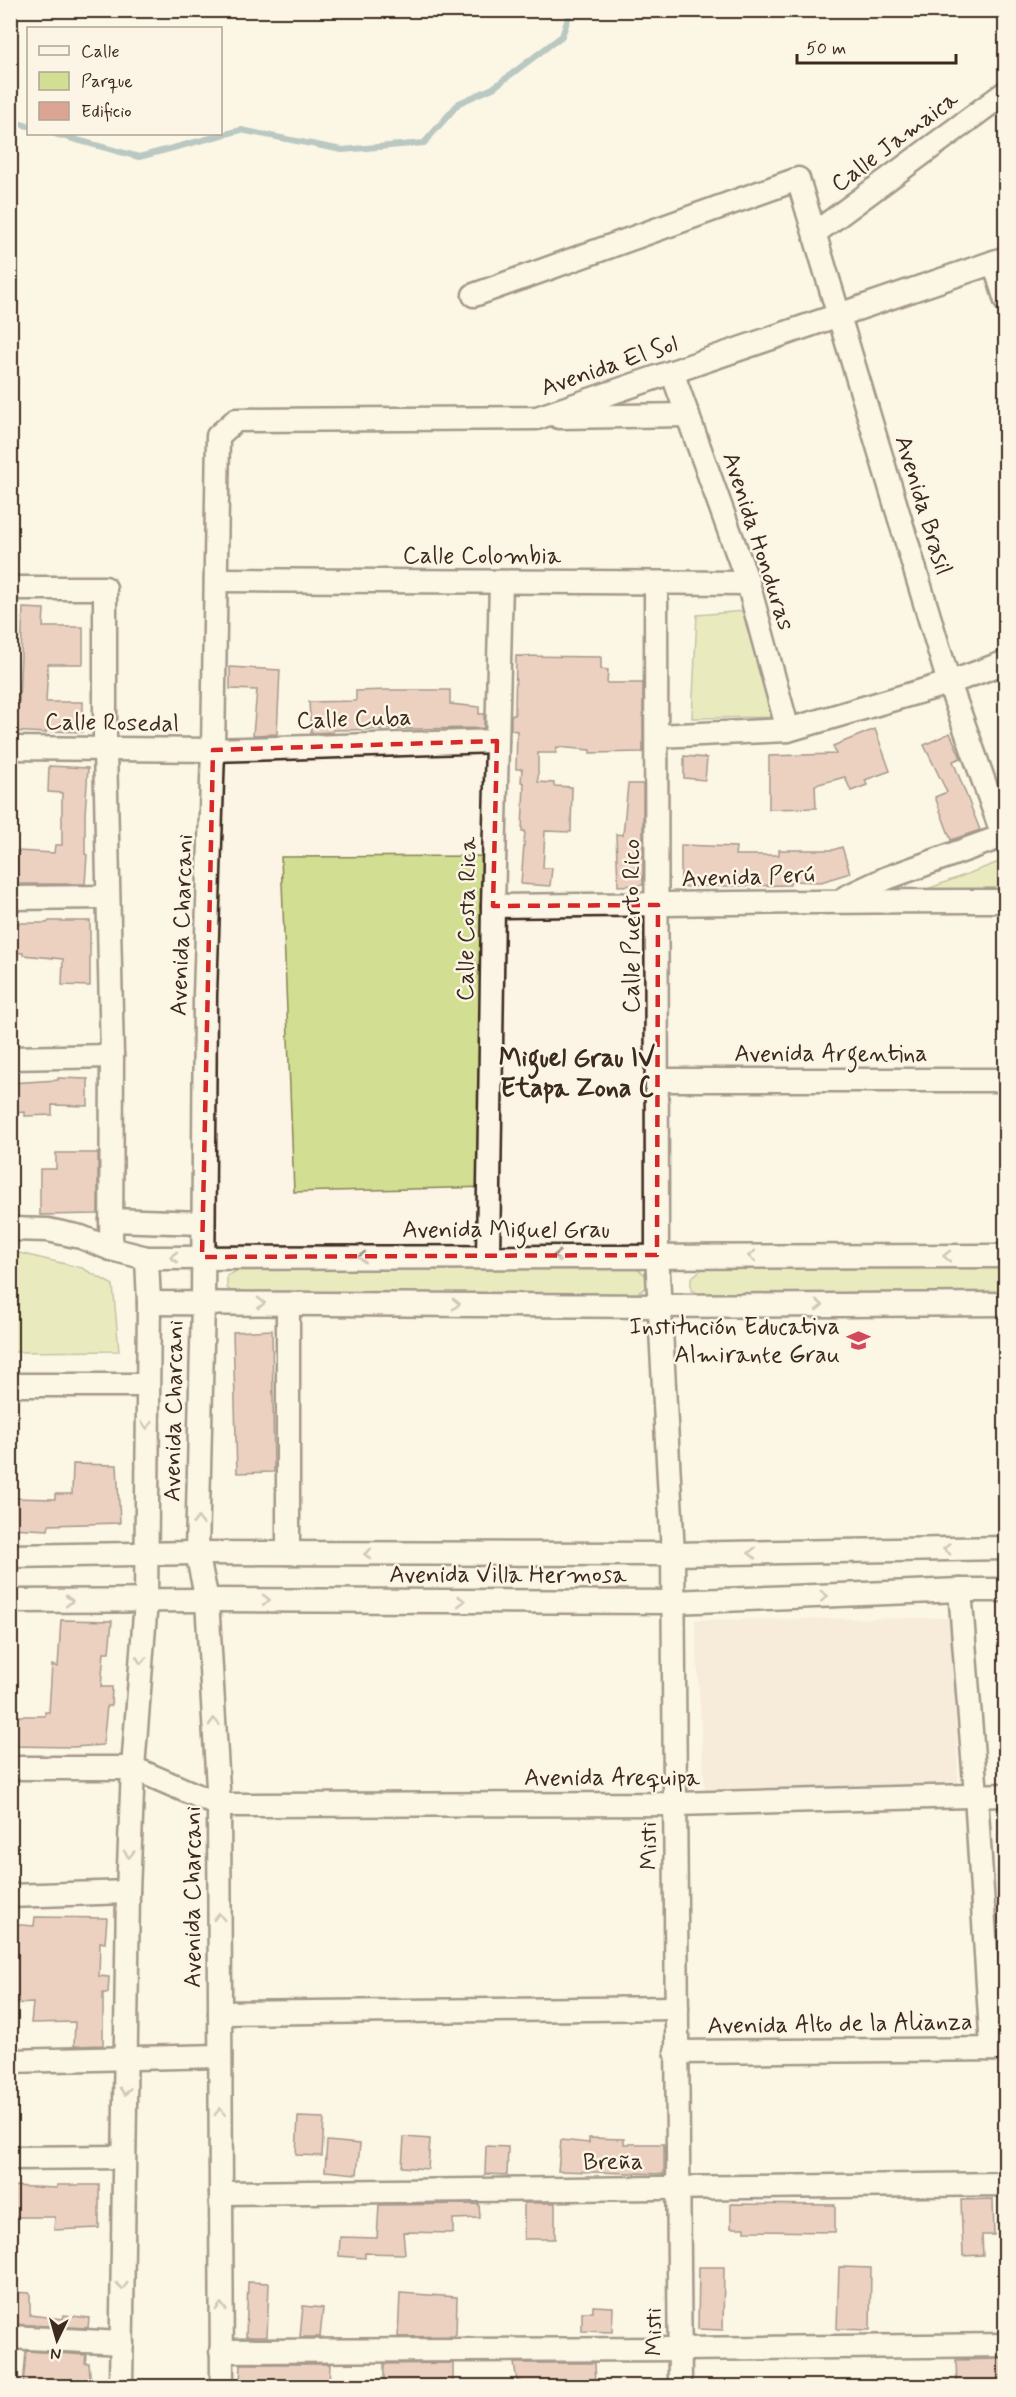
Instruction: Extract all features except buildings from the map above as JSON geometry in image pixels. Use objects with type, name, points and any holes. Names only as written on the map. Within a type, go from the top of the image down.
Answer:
[{"type":"street","name":"Calle Jamaica","points":[[815,233],[1005,92]]},
{"type":"street","name":"Avenida Brasil","points":[[474,295],[798,179],[949,683],[1005,838]]},
{"type":"street","name":"Avenida El Sol","points":[[218,436],[236,420],[537,418],[1000,260]]},
{"type":"street","points":[[1000,260],[1005,301]]},
{"type":"street","name":"Avenida Honduras","points":[[672,372],[748,583],[788,730]]},
{"type":"street","points":[[537,418],[688,414]]},
{"type":"street","name":"Avenida Charcani","points":[[218,436],[197,1553],[207,1600],[219,1805],[222,2386]]},
{"type":"street","name":"Calle Colombia","points":[[216,580],[748,583]]},
{"type":"street","name":"Calle Costa Rica","points":[[488,1257],[501,582]]},
{"type":"street","name":"Calle Puerto Rico","points":[[656,583],[659,1305]]},
{"type":"street","points":[[10,588],[105,588],[105,748],[112,1056],[111,1249]]},
{"type":"street","points":[[657,736],[788,730],[949,683],[1005,662]]},
{"type":"street","name":"Calle Cuba","points":[[213,750],[497,741]]},
{"type":"street","name":"Calle Rosedal","points":[[10,748],[213,750]]},
{"type":"street","points":[[839,900],[887,878],[1005,838]]},
{"type":"street","points":[[10,898],[108,897]]},
{"type":"street","name":"Avenida Perú","points":[[493,906],[658,905],[839,900],[1005,901]]},
{"type":"street","points":[[10,1058],[112,1056]]},
{"type":"street","name":"Avenida Argentina","points":[[657,1080],[1005,1080]]},
{"type":"street","points":[[111,1220],[202,1223]]},
{"type":"street","name":"Avenida Miguel Grau","points":[[10,1229],[48,1230],[81,1237],[111,1249],[147,1258],[1005,1256]]},
{"type":"street","name":"Avenida Charcani","points":[[121,2386],[128,1892],[133,1768],[146,1601],[149,1303],[147,1258]]},
{"type":"street","points":[[149,1303],[1005,1304]]},
{"type":"street","points":[[288,1304],[288,1553]]},
{"type":"street","name":"Misti","points":[[659,1305],[673,1554],[680,2386]]},
{"type":"street","points":[[10,1385],[147,1385]]},
{"type":"street","name":"Avenida Villa Hermosa","points":[[10,1556],[197,1553],[673,1554],[1005,1548]]},
{"type":"street","points":[[960,1590],[999,2049]]},
{"type":"street","name":"Avenida Villa Hermosa","points":[[10,1601],[673,1602],[1005,1590]]},
{"type":"street","points":[[10,1768],[133,1768],[219,1805]]},
{"type":"street","name":"Avenida Arequipa","points":[[219,1805],[675,1804],[1005,1795]]},
{"type":"street","points":[[10,1896],[128,1892]]},
{"type":"street","points":[[220,2013],[677,2008]]},
{"type":"street","name":"Avenida Alto de la Alianza","points":[[676,2052],[999,2049]]},
{"type":"street","points":[[10,2061],[220,2056]]},
{"type":"street","points":[[10,2158],[123,2157]]},
{"type":"street","name":"Breña","points":[[220,2193],[1005,2184]]},
{"type":"street","points":[[10,2337],[122,2343]]},
{"type":"street","points":[[221,2351],[680,2349],[1005,2344]]},
{"type":"highlighted area","points":[[497,741],[493,906],[658,905],[657,1255],[202,1257],[213,750]]},
{"type":"shaded area","points":[[953,1618],[958,1783],[705,1790],[695,1620]]},
{"type":"green space","points":[[745,611],[776,717],[692,718],[697,615]]},
{"type":"green space","points":[[492,856],[489,1187],[294,1192],[281,857]]},
{"type":"green space","points":[[999,862],[1005,881],[1005,897],[917,893]]},
{"type":"green space","points":[[19,1253],[82,1268],[113,1285],[119,1351],[11,1352],[11,1254]]},
{"type":"green space","points":[[635,1268],[646,1275],[647,1287],[633,1296],[237,1296],[227,1288],[227,1276],[240,1269]]},
{"type":"green space","points":[[1005,1268],[1005,1296],[701,1295],[691,1290],[691,1278],[702,1269]]},
{"type":"waterway","points":[[59,135],[139,157],[241,130],[342,150],[424,143],[459,103],[493,88],[562,36],[571,10]]},
{"type":"waterway","points":[[10,121],[27,126]]},
{"type":"place","name":"Institución Educativa Almirante Grau","points":[[858,1340]]},
{"type":"district","name":"Miguel Grau IV Etapa Zona C","points":[[577,1072]]}]
